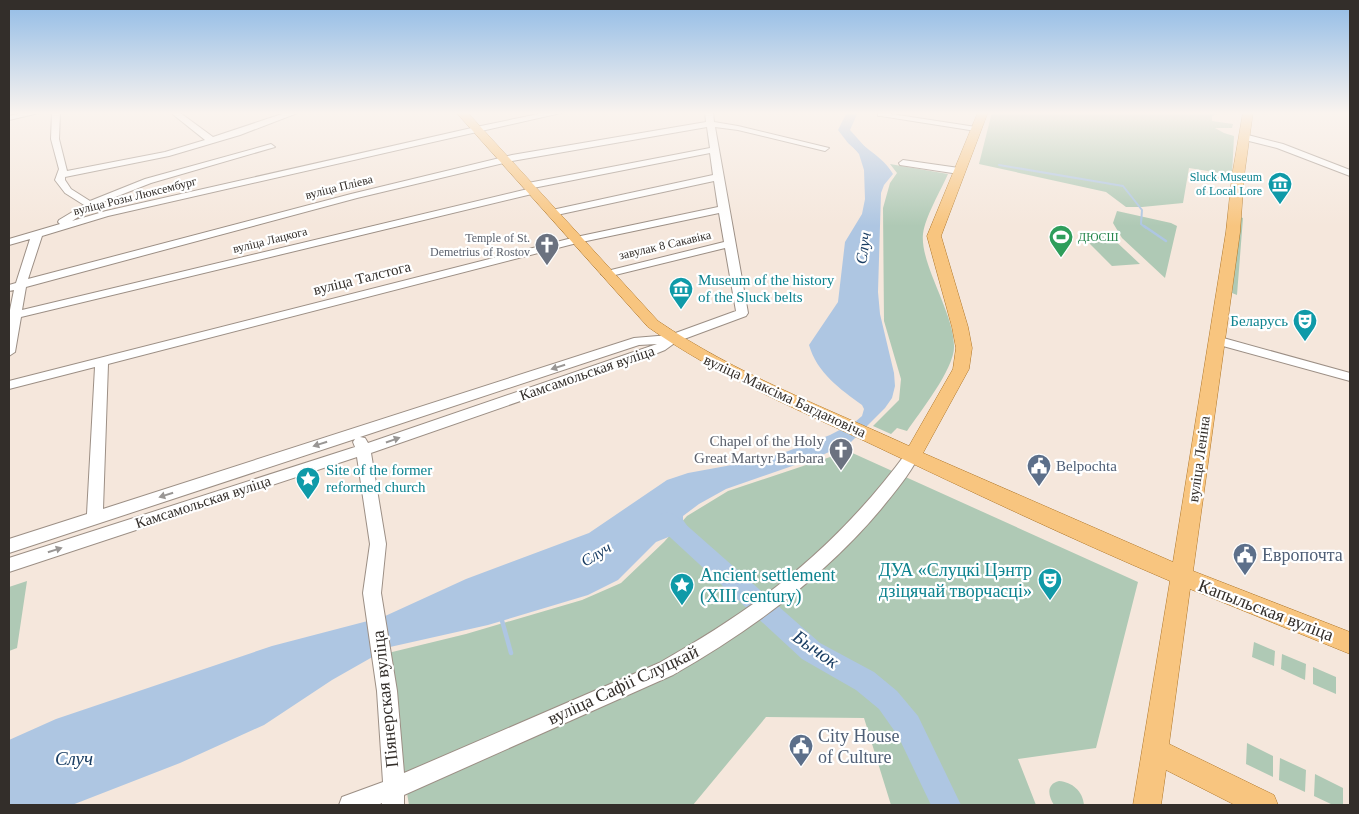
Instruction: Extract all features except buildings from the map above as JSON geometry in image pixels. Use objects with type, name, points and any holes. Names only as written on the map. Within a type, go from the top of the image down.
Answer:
[{"type":"main road","name":"вуліца Максіма Багдановіча","points":[[495,150],[653,324],[672,339],[741,378],[1181,577]]},
{"type":"main road","points":[[912,456],[961,369],[964,348],[960,327],[934,236],[968,150]]},
{"type":"main road","name":"вуліца Леніна","points":[[1147,805],[1233,232],[1242,150]]},
{"type":"main road","name":"Капыльская вуліца","points":[[1181,577],[1350,643]]},
{"type":"main road","points":[[1156,751],[1264,805]]},
{"type":"street","points":[[58,150],[63,169],[60,180],[68,191],[90,205]]},
{"type":"street","points":[[61,175],[179,150]]},
{"type":"street","points":[[49,230],[90,205],[148,180],[260,150]]},
{"type":"street","name":"вуліца Розы Люксембург","points":[[9,242],[106,214],[385,150]]},
{"type":"street","name":"вуліца Пліева","points":[[9,288],[354,196],[553,150]]},
{"type":"street","points":[[672,339],[742,313],[713,150]]},
{"type":"street","name":"вуліца Лацкога","points":[[15,315],[530,188],[713,150]]},
{"type":"street","points":[[1290,150],[1350,173]]},
{"type":"street","points":[[903,163],[959,171]]},
{"type":"street","points":[[552,213],[718,177]]},
{"type":"street","name":"вуліца Талстога","points":[[9,385],[576,240],[724,209]]},
{"type":"street","points":[[9,352],[20,285],[37,234]]},
{"type":"street","name":"завулак 8 Сакавіка","points":[[607,274],[730,244]]},
{"type":"street","name":"Камсамольская вуліца","points":[[9,546],[638,341],[672,339]]},
{"type":"street","name":"Камсамольская вуліца","points":[[9,565],[363,450],[646,353],[661,347],[672,339]]},
{"type":"street","points":[[1216,340],[1350,377]]},
{"type":"street","points":[[95,518],[102,361]]},
{"type":"street","name":"Піянерская вуліца","points":[[356,433],[363,450],[378,544],[372,593],[387,691],[394,769],[392,797]]},
{"type":"street","name":"вуліца Сафіі Слуцкай","points":[[350,805],[392,797],[666,669],[709,645],[747,621],[822,562],[848,536],[912,456]]},
{"type":"green space","points":[[983,150],[1233,150],[1232,175],[1189,168],[1183,203],[1142,207],[1126,207],[1106,192],[979,164]]},
{"type":"green space","points":[[890,164],[948,174],[924,227],[923,246],[948,318],[954,345],[953,354],[943,377],[920,413],[907,431],[897,428],[891,434],[873,426],[899,400],[901,379],[884,321],[883,208],[890,183],[897,173]]},
{"type":"green space","points":[[1117,211],[1177,226],[1165,278],[1122,238],[1113,223]]},
{"type":"green space","points":[[1240,217],[1243,218],[1237,295],[1232,293]]},
{"type":"green space","points":[[1109,235],[1140,264],[1112,266],[1083,237]]},
{"type":"green space","points":[[848,451],[1138,582],[1096,748],[1018,759],[1036,805],[891,805],[864,718],[766,717],[693,805],[409,805],[384,654],[466,634],[582,600],[621,583],[664,542],[687,516],[728,491]]},
{"type":"green space","points":[[27,581],[17,648],[9,651],[9,587]]},
{"type":"green space","points":[[1254,642],[1275,651],[1274,666],[1252,657]]},
{"type":"green space","points":[[1282,654],[1306,664],[1305,680],[1281,669]]},
{"type":"green space","points":[[1313,667],[1336,677],[1336,694],[1313,684]]},
{"type":"green space","points":[[1247,743],[1273,756],[1273,777],[1246,764]]},
{"type":"green space","points":[[1280,758],[1306,770],[1305,792],[1279,780]]},
{"type":"green space","points":[[1315,774],[1343,788],[1343,805],[1333,805],[1314,796]]},
{"type":"green space","points":[[1059,781],[1068,783],[1076,788],[1082,795],[1084,805],[1054,805],[1049,791],[1052,785]]},
{"type":"water","name":"Случ","points":[[856,150],[869,150],[884,162],[893,174],[884,185],[881,193],[878,292],[880,314],[894,373],[895,386],[892,398],[885,408],[851,442],[818,457],[726,489],[699,504],[683,516],[683,520],[693,534],[681,542],[671,536],[656,542],[618,580],[588,595],[488,625],[390,647],[332,680],[264,725],[180,763],[72,805],[9,805],[9,740],[56,719],[272,646],[383,617],[466,579],[589,533],[667,480],[688,473],[759,460],[783,453],[830,435],[855,422],[862,416],[864,409],[862,405],[823,372],[809,345],[838,302],[845,242],[862,214],[865,199],[864,170],[859,154]]},
{"type":"waterway","points":[[999,165],[1123,186],[1142,210],[1141,224],[1146,228]]},
{"type":"waterway","points":[[1144,226],[1166,241]]},
{"type":"waterway","name":"Бычок","points":[[667,521],[811,651],[865,681],[888,700],[908,726],[946,805]]},
{"type":"waterway","points":[[501,617],[511,653]]},
{"type":"place","name":"Sluck Museum of Local Lore","points":[[1280,205]]},
{"type":"place","name":"ДЮСШ","points":[[1061,258]]},
{"type":"place","name":"Temple of St. Demetrius of Rostov","points":[[547,266]]},
{"type":"place","name":"Museum of the history of the Sluck belts","points":[[681,310]]},
{"type":"place","name":"Беларусь","points":[[1305,342]]},
{"type":"place","name":"Chapel of the Holy Great Martyr Barbara","points":[[841,471]]},
{"type":"place","name":"Belpochta","points":[[1039,487]]},
{"type":"place","name":"Site of the former reformed church","points":[[308,500]]},
{"type":"place","name":"Европочта","points":[[1245,576]]},
{"type":"place","name":"ДУА «Слуцкі Цэнтр дзіцячай творчасці»","points":[[1050,601]]},
{"type":"place","name":"Ancient settlement (XIII century)","points":[[682,606]]},
{"type":"place","name":"City House of Culture","points":[[801,767]]}]
